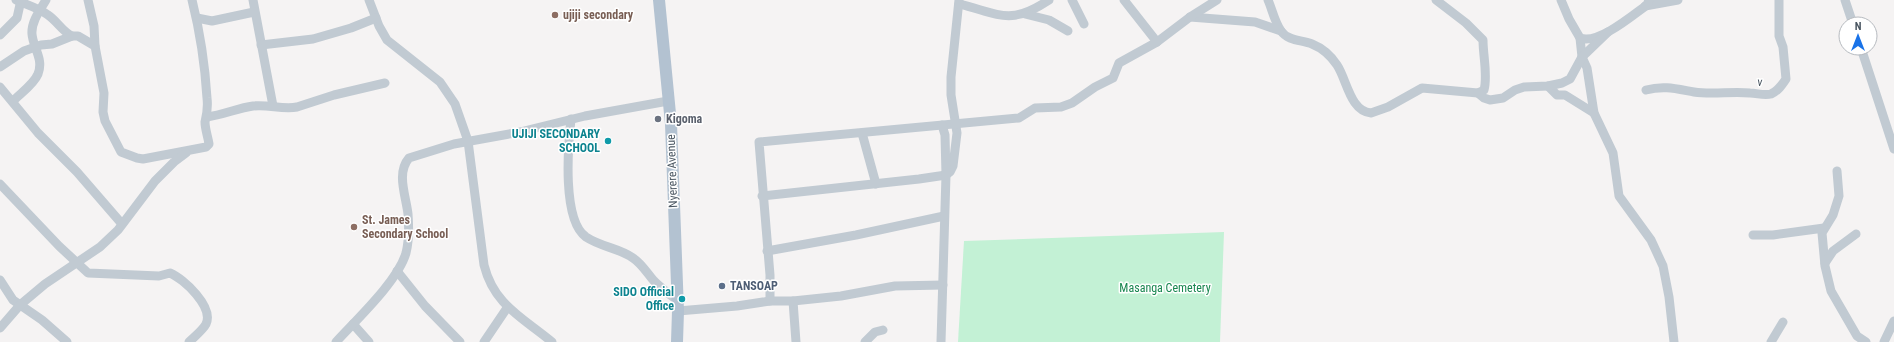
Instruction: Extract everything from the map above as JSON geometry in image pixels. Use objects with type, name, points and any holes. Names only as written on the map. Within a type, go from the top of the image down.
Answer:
[{"type":"main road","name":"Nyerere Avenue","points":[[659,0],[671,124],[678,306],[677,342]]},
{"type":"street","points":[[13,101],[36,78],[39,73],[40,58],[32,32],[40,10],[46,0]]},
{"type":"street","points":[[88,0],[94,26],[95,46],[104,92],[103,112],[105,121],[121,152],[143,159],[208,146],[205,122],[207,117],[207,90],[200,33],[192,0]]},
{"type":"street","points":[[253,0],[254,12],[273,106]]},
{"type":"street","points":[[369,0],[387,40],[440,82],[455,104],[468,141],[486,273],[490,284],[507,308],[552,342]]},
{"type":"street","points":[[762,196],[946,175],[950,172],[953,166],[957,124],[952,95],[951,77],[952,56],[959,2],[1002,16],[1012,17],[1034,10],[1049,0]]},
{"type":"street","points":[[1072,0],[1084,24]]},
{"type":"street","points":[[1124,0],[1157,42]]},
{"type":"street","points":[[770,301],[759,142],[1019,118],[1035,108],[1061,106],[1072,103],[1095,87],[1113,78],[1119,63],[1157,42],[1217,0]]},
{"type":"street","points":[[1268,0],[1281,32]]},
{"type":"street","points":[[1190,18],[1255,22],[1281,32],[1296,40],[1312,44],[1327,54],[1338,66],[1352,96],[1359,107],[1368,113],[1377,112],[1388,107],[1422,88],[1482,92],[1485,87],[1483,40],[1466,23],[1436,0]]},
{"type":"street","points":[[1561,0],[1569,20],[1580,38],[1582,57],[1587,68],[1594,113],[1613,153],[1619,196],[1651,240],[1663,266],[1669,297],[1674,342]]},
{"type":"street","points":[[1478,92],[1484,98],[1490,100],[1504,98],[1515,90],[1524,87],[1562,84],[1570,79],[1582,57],[1608,32],[1647,3],[1678,0]]},
{"type":"street","name":"v","points":[[1646,90],[1667,86],[1694,92],[1761,95],[1776,91],[1786,79],[1784,53],[1778,36],[1779,0]]},
{"type":"street","points":[[1845,0],[1850,16]]},
{"type":"street","points":[[0,35],[17,18],[20,1],[40,10],[58,23],[65,32],[72,36]]},
{"type":"street","points":[[197,18],[212,20],[254,12]]},
{"type":"street","points":[[1024,14],[1049,20],[1068,31]]},
{"type":"street","points":[[261,45],[295,39],[313,39],[351,28],[376,18]]},
{"type":"street","points":[[200,33],[212,20]]},
{"type":"street","points":[[1580,38],[1586,39],[1608,32]]},
{"type":"street","points":[[0,67],[24,51],[36,47],[49,46],[72,36],[78,36],[95,46]]},
{"type":"street","points":[[1864,56],[1894,149]]},
{"type":"street","points":[[207,117],[248,107],[297,107],[334,95],[385,83]]},
{"type":"street","points":[[1548,86],[1557,95],[1565,95],[1594,113]]},
{"type":"street","points":[[0,87],[38,133],[77,172],[122,224]]},
{"type":"street","points":[[336,342],[397,271],[406,253],[409,234],[408,213],[402,174],[405,162],[409,158],[423,152],[468,141],[520,132],[570,119],[668,101]]},
{"type":"street","points":[[570,119],[568,141],[569,196],[577,227],[586,237],[600,245],[632,257],[647,271],[655,282],[678,306],[737,306],[770,301],[793,301],[841,296],[895,286],[943,285]]},
{"type":"street","points":[[941,342],[946,175],[945,135],[942,125]]},
{"type":"street","points":[[862,133],[876,184]]},
{"type":"street","points":[[0,328],[20,305],[46,284],[100,247],[122,224],[155,180],[174,162],[189,151]]},
{"type":"street","points":[[1837,171],[1839,196],[1832,215],[1824,228],[1823,243],[1825,263],[1831,292],[1857,336],[1866,342]]},
{"type":"street","points":[[0,184],[54,241],[88,273],[159,276],[170,273],[177,276],[203,302],[208,319],[206,325],[189,342]]},
{"type":"street","points":[[767,251],[856,235],[944,216]]},
{"type":"street","points":[[1753,235],[1773,235],[1824,228]]},
{"type":"street","points":[[1810,229],[1823,243]]},
{"type":"street","points":[[1825,263],[1833,251],[1856,234]]},
{"type":"street","points":[[397,271],[425,306],[460,342]]},
{"type":"street","points":[[0,280],[13,300],[42,320],[67,342]]},
{"type":"street","points":[[793,301],[796,342]]},
{"type":"street","points":[[484,342],[507,308]]},
{"type":"street","points":[[1884,342],[1894,321]]},
{"type":"street","points":[[1772,342],[1783,322]]},
{"type":"street","points":[[352,324],[369,342]]},
{"type":"street","points":[[865,342],[875,332],[883,330]]},
{"type":"green space","name":"Masanga Cemetery","points":[[1224,232],[1220,342],[958,342],[964,241]]},
{"type":"place","name":"ujiji secondary","points":[[555,15]]},
{"type":"place","name":"Kigoma","points":[[658,119]]},
{"type":"place","name":"UJIJI SECONDARY SCHOOL","points":[[608,141]]},
{"type":"place","name":"St. James Secondary School","points":[[354,227]]},
{"type":"place","name":"TANSOAP","points":[[722,286]]},
{"type":"place","name":"SIDO Official Office","points":[[682,299]]}]
